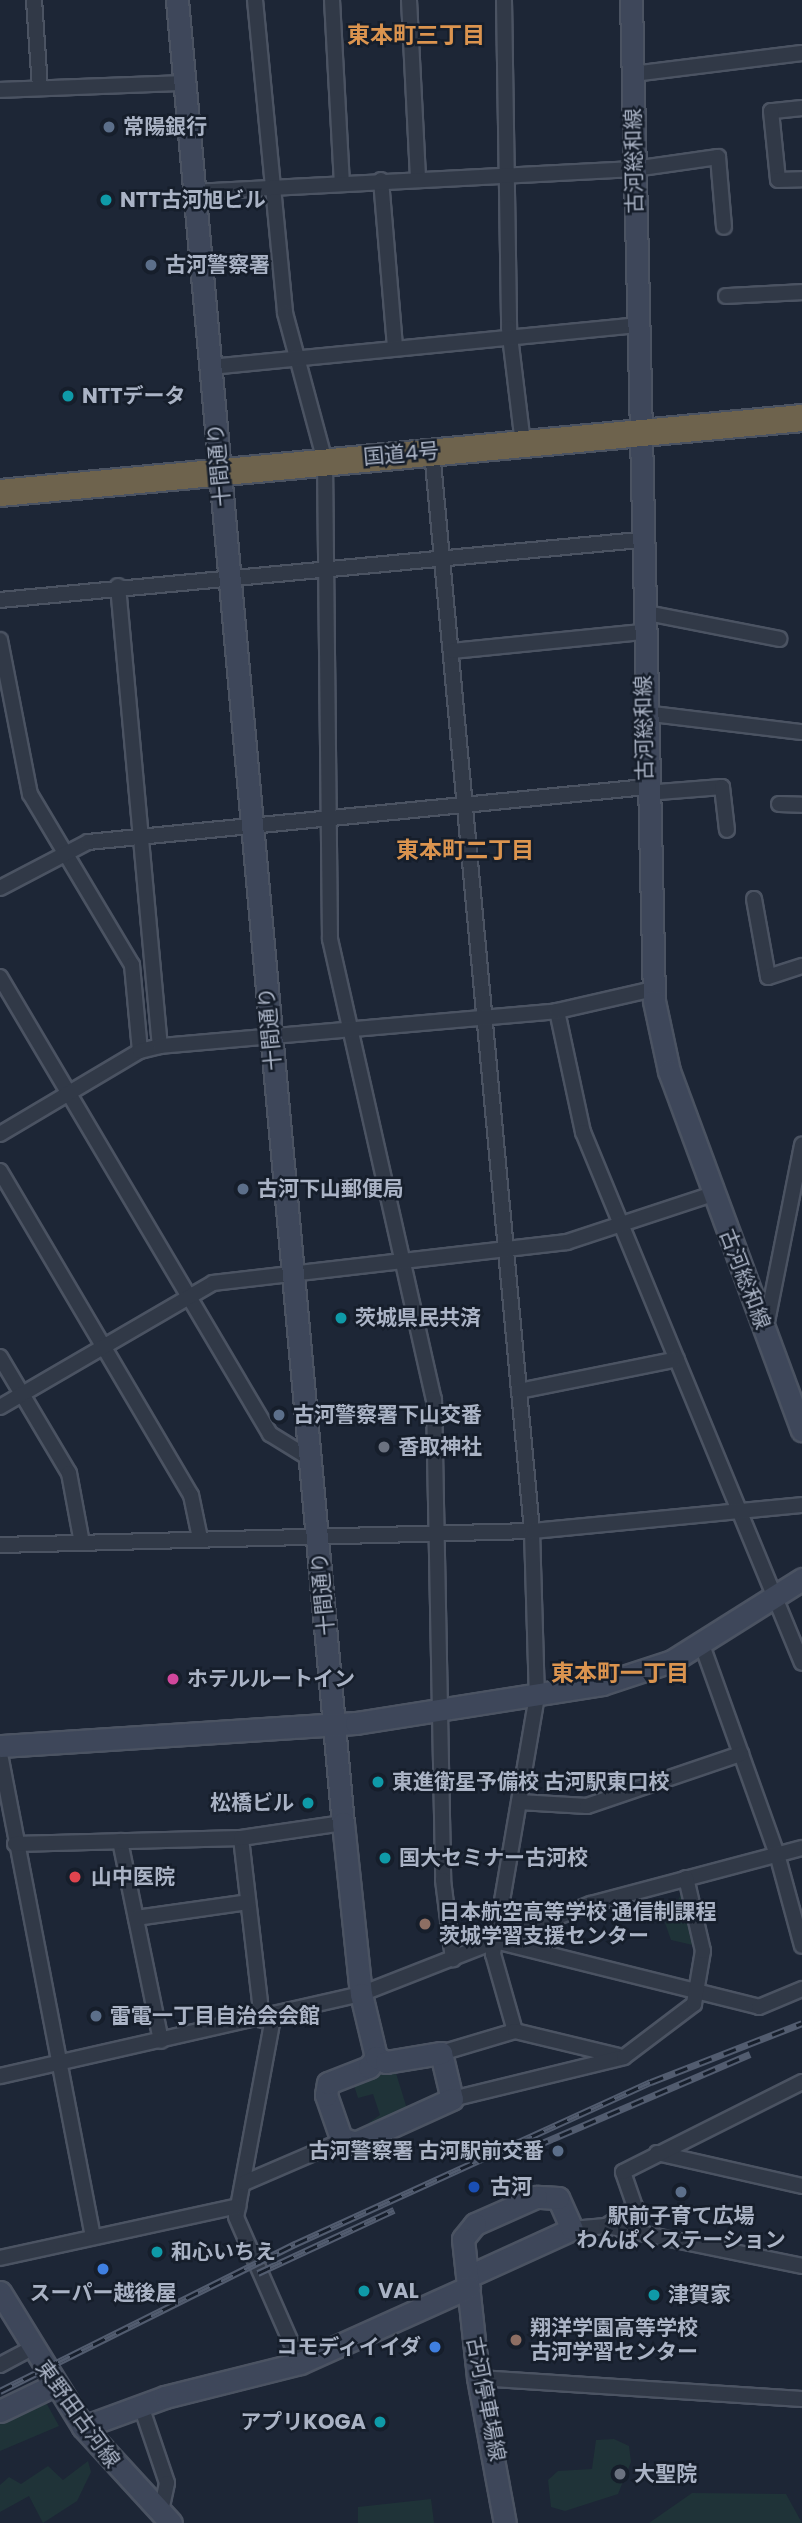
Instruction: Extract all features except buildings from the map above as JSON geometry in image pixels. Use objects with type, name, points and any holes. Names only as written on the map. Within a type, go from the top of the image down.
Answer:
[{"type":"highway","name":"国道4号","points":[[0,493],[802,418]]},
{"type":"street","points":[[34,0],[40,88]]},
{"type":"street","name":"十間通り","points":[[177,0],[343,1823],[361,1994],[376,2057]]},
{"type":"street","points":[[255,0],[270,187],[285,313],[325,461],[326,819],[330,939],[348,1029],[405,1259],[434,1399],[439,1534],[443,1881],[453,1959]]},
{"type":"street","points":[[332,0],[342,181]]},
{"type":"street","points":[[409,0],[418,176]]},
{"type":"street","points":[[504,0],[510,336],[523,443]]},
{"type":"street","name":"古河総和線","points":[[631,0],[640,540],[653,989],[669,1071],[802,1430]]},
{"type":"street","points":[[633,74],[802,53]]},
{"type":"street","points":[[0,90],[185,83]]},
{"type":"street","points":[[802,108],[771,111],[778,180],[802,179]]},
{"type":"street","points":[[194,192],[418,176],[634,169],[718,157],[724,227]]},
{"type":"street","points":[[381,180],[395,347]]},
{"type":"street","points":[[726,296],[802,292]]},
{"type":"street","points":[[210,367],[638,325]]},
{"type":"street","points":[[432,451],[444,557],[532,1531],[537,1696],[495,1941],[515,2031]]},
{"type":"street","points":[[0,600],[118,586],[640,540]]},
{"type":"street","points":[[118,586],[160,1046]]},
{"type":"street","points":[[452,651],[642,622],[779,639]]},
{"type":"street","points":[[0,640],[21,765],[63,850],[132,965],[140,1051]]},
{"type":"street","points":[[644,713],[802,732]]},
{"type":"street","points":[[0,888],[63,850],[141,835],[646,790],[722,787],[727,830]]},
{"type":"street","points":[[779,804],[802,805]]},
{"type":"street","points":[[754,899],[768,977],[802,966]]},
{"type":"street","points":[[0,977],[270,1434],[309,1458]]},
{"type":"street","points":[[0,1134],[140,1051],[160,1046],[557,1011],[653,989]]},
{"type":"street","points":[[557,1011],[573,1103],[622,1229],[802,1663]]},
{"type":"street","points":[[765,1332],[802,1145]]},
{"type":"street","points":[[0,1171],[191,1495],[200,1538]]},
{"type":"street","points":[[0,1407],[187,1294],[213,1283],[405,1259],[506,1250],[622,1229],[713,1194]]},
{"type":"street","points":[[0,1357],[69,1473],[82,1543]]},
{"type":"street","points":[[519,1391],[677,1359]]},
{"type":"street","points":[[0,1545],[532,1531],[802,1505]]},
{"type":"street","points":[[0,1746],[334,1725],[537,1696],[637,1675],[702,1645],[802,1579]]},
{"type":"street","points":[[702,1645],[777,1854],[802,1946]]},
{"type":"street","points":[[519,1802],[587,1805],[741,1754]]},
{"type":"street","points":[[0,1755],[15,1844],[93,2236]]},
{"type":"street","points":[[15,1844],[241,1838],[343,1823]]},
{"type":"street","points":[[241,1838],[248,1902],[267,2019],[244,2183],[236,2217],[300,2363]]},
{"type":"street","points":[[121,1841],[161,2041]]},
{"type":"street","points":[[0,2076],[267,2019],[361,1994],[591,1904],[802,1848]]},
{"type":"street","points":[[244,2183],[344,2140],[355,2143],[452,2099],[624,2057],[694,2004],[699,1991],[704,1951],[686,1878]]},
{"type":"street","points":[[136,1918],[248,1902]]},
{"type":"street","points":[[495,1941],[759,2007],[802,1989]]},
{"type":"street","points":[[344,2140],[326,2086],[373,2065],[376,2057],[386,2062],[441,2053],[515,2031],[624,2057]]},
{"type":"street","points":[[441,2053],[452,2099]]},
{"type":"street","points":[[606,2226],[635,2207],[623,2172],[802,2082]]},
{"type":"street","points":[[657,2153],[802,2186]]},
{"type":"street","name":"古河停車場線","points":[[505,2523],[478,2378],[463,2239],[475,2224],[549,2194],[561,2202],[572,2229]]},
{"type":"street","points":[[0,2258],[238,2206]]},
{"type":"street","points":[[83,2427],[141,2406],[300,2363],[572,2229],[606,2226],[802,2266]]},
{"type":"street","name":"東野田古河線","points":[[0,2292],[54,2385],[83,2427],[166,2517]]},
{"type":"street","points":[[0,2365],[32,2348]]},
{"type":"street","points":[[478,2378],[802,2399]]},
{"type":"street","points":[[0,2412],[54,2385]]},
{"type":"street","points":[[141,2406],[167,2483],[166,2517]]},
{"type":"green space","points":[[683,1891],[697,1946],[671,1940],[665,1923]]},
{"type":"green space","points":[[395,2070],[408,2112],[367,2124],[380,2115],[373,2094],[358,2098],[353,2082]]},
{"type":"green space","points":[[43,2397],[59,2426],[0,2451],[0,2417]]},
{"type":"green space","points":[[614,2439],[629,2446],[631,2462],[618,2494],[565,2511],[551,2507],[548,2480],[558,2471],[592,2469],[596,2440]]},
{"type":"green space","points":[[88,2461],[91,2472],[77,2501],[43,2523],[29,2496],[0,2512],[0,2485],[9,2477],[21,2484],[48,2466],[63,2480]]},
{"type":"green space","points":[[692,2493],[786,2494],[802,2523],[649,2523]]},
{"type":"green space","points":[[431,2499],[434,2523],[358,2523],[358,2507]]},
{"type":"railway","points":[[0,2391],[295,2244],[651,2082],[802,2023]]},
{"type":"railway","points":[[512,2156],[750,2054]]},
{"type":"railway","points":[[258,2273],[394,2210]]},
{"type":"place","name":"常陽銀行","points":[[109,127]]},
{"type":"place","name":"NTT古河旭ビル","points":[[106,200]]},
{"type":"place","name":"古河警察署","points":[[151,265]]},
{"type":"place","name":"NTTデータ","points":[[68,396]]},
{"type":"place","name":"古河下山郵便局","points":[[243,1189]]},
{"type":"place","name":"茨城県民共済","points":[[341,1318]]},
{"type":"place","name":"古河警察署下山交番","points":[[279,1415]]},
{"type":"place","name":"香取神社","points":[[384,1447]]},
{"type":"place","name":"ホテルルートイン","points":[[173,1679]]},
{"type":"place","name":"東進衛星予備校 古河駅東口校","points":[[378,1782]]},
{"type":"place","name":"松橋ビル","points":[[308,1803]]},
{"type":"place","name":"国大セミナー古河校","points":[[385,1858]]},
{"type":"place","name":"山中医院","points":[[75,1877]]},
{"type":"place","name":"日本航空高等学校 通信制課程 茨城学習支援センター","points":[[425,1924]]},
{"type":"place","name":"雷電一丁目自治会会館","points":[[96,2016]]},
{"type":"place","name":"古河警察署 古河駅前交番","points":[[558,2151]]},
{"type":"place","name":"古河","points":[[474,2187]]},
{"type":"place","name":"駅前子育て広場 わんぱくステーション","points":[[681,2192]]},
{"type":"place","name":"和心いちえ","points":[[157,2252]]},
{"type":"place","name":"スーパー越後屋","points":[[103,2269]]},
{"type":"place","name":"VAL","points":[[364,2291]]},
{"type":"place","name":"津賀家","points":[[654,2295]]},
{"type":"place","name":"翔洋学園高等学校 古河学習センター","points":[[516,2340]]},
{"type":"place","name":"コモディイイダ","points":[[435,2347]]},
{"type":"place","name":"アプリKOGA","points":[[380,2422]]},
{"type":"place","name":"大聖院","points":[[620,2474]]},
{"type":"district","name":"東本町三丁目","points":[[416,35]]},
{"type":"district","name":"東本町二丁目","points":[[465,850]]},
{"type":"district","name":"東本町一丁目","points":[[620,1673]]}]
